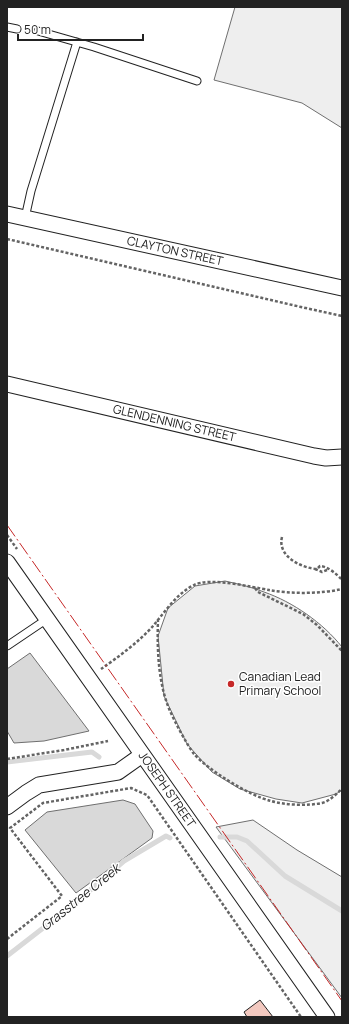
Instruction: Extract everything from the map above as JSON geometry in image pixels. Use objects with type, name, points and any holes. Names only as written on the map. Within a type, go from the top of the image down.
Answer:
[{"type":"street","name":"CLAYTON STREET","points":[[7,214],[342,288]]},
{"type":"street","name":"GLENDENNING STREET","points":[[7,384],[314,456],[326,458],[342,457]]},
{"type":"street","name":"JOSEPH STREET","points":[[7,562],[327,1017]]},
{"type":"street","points":[[7,807],[39,785],[118,772],[142,755]]},
{"type":"lane","points":[[7,27],[17,29]]},
{"type":"lane","points":[[38,31],[77,42],[197,81]]},
{"type":"lane","points":[[25,218],[31,191],[77,42]]},
{"type":"lane","points":[[7,646],[47,619]]},
{"type":"path","points":[[7,239],[342,316]]},
{"type":"path","points":[[282,537],[281,542],[283,551],[291,560],[322,572],[327,570],[333,571],[342,580]]},
{"type":"path","points":[[313,569],[323,566],[327,570]]},
{"type":"path","points":[[101,670],[142,637],[184,591],[195,584],[228,583],[290,593],[309,593],[342,589]]},
{"type":"path","points":[[254,588],[258,592],[303,614],[317,625],[342,652]]},
{"type":"path","points":[[158,619],[159,660],[162,686],[172,716],[194,754],[212,770],[251,794],[271,801],[296,804],[322,803],[342,789]]},
{"type":"path","points":[[7,758],[76,748],[108,741]]},
{"type":"path","points":[[7,939],[62,896],[10,828],[42,803],[131,788],[147,795],[301,1017]]},
{"type":"shaded area","points":[[235,7],[342,7],[342,128],[302,103],[214,80]]},
{"type":"shaded area","points":[[225,581],[255,589],[286,601],[317,622],[342,647],[342,790],[336,794],[302,803],[276,799],[240,789],[212,772],[187,744],[164,696],[158,636],[168,608],[195,586]]},
{"type":"shaded area","points":[[30,653],[89,731],[44,741],[14,743],[7,731],[7,669]]},
{"type":"shaded area","points":[[123,800],[135,804],[153,831],[152,838],[76,893],[25,830],[47,812]]},
{"type":"shaded area","points":[[253,820],[297,850],[342,877],[342,998],[216,827]]},
{"type":"building","points":[[260,1000],[273,1017],[247,1017],[244,1012]]},
{"type":"waterway","points":[[7,762],[92,752],[99,757]]},
{"type":"waterway","name":"Grasstree Creek","points":[[7,956],[74,904],[124,861],[166,836],[170,838]]},
{"type":"waterway","points":[[220,837],[237,837],[247,841],[285,876],[342,911]]},
{"type":"power","points":[[7,525],[342,1001]]},
{"type":"place","name":"Canadian Lead Primary School","points":[[231,684]]}]
